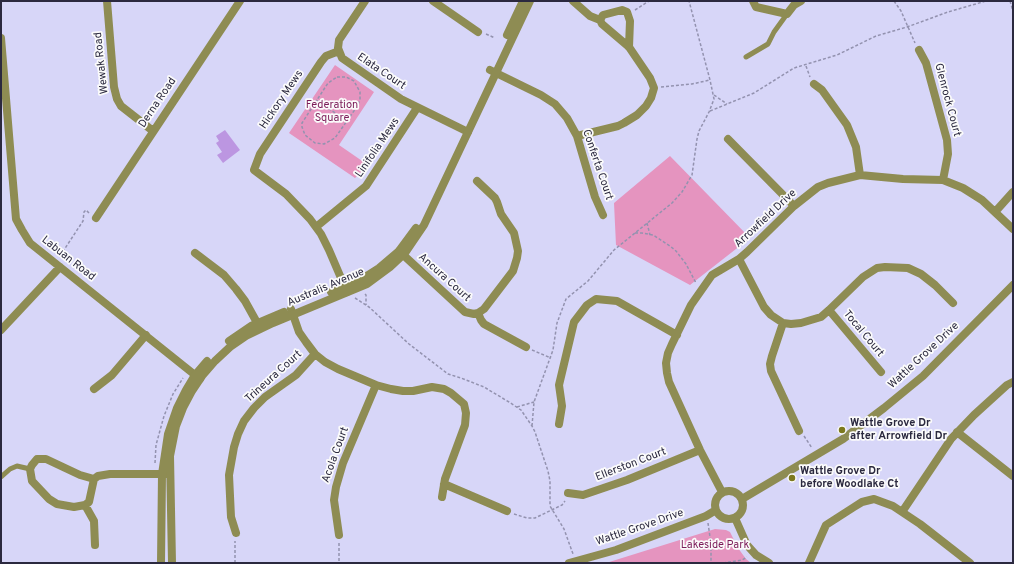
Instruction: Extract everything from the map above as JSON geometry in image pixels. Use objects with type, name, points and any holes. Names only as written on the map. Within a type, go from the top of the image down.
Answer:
[{"type":"street","name":"Wewak Road","points":[[107,1],[114,87],[117,99],[121,106],[153,131]]},
{"type":"street","name":"Derna Road","points":[[96,218],[240,1]]},
{"type":"street","points":[[339,51],[338,44],[341,36],[365,1]]},
{"type":"street","points":[[433,1],[478,32]]},
{"type":"street","name":"Australis Avenue","points":[[493,72],[523,1]]},
{"type":"street","name":"Australis Avenue","points":[[160,563],[162,556],[167,438],[173,417],[186,390],[212,356],[226,343],[258,326],[292,312],[347,293],[401,253],[416,228],[493,72],[530,1]]},
{"type":"street","points":[[573,1],[590,16],[600,20],[602,24],[629,47],[650,78],[654,88],[649,102],[631,120],[618,126],[577,136]]},
{"type":"street","points":[[753,1],[756,7],[787,14],[794,5],[801,1]]},
{"type":"street","points":[[600,20],[601,16],[604,14],[622,10],[626,11],[630,21],[629,47]]},
{"type":"street","name":"Labuan Road","points":[[1,38],[16,219],[30,243],[197,377]]},
{"type":"street","name":"Glenrock Court","points":[[919,50],[926,63],[947,140],[948,154],[943,180]]},
{"type":"street","name":"Elata Court","points":[[339,51],[342,58],[350,65],[394,95],[465,131]]},
{"type":"street","name":"Hickory Mews","points":[[316,227],[286,194],[254,170],[260,154],[321,62],[326,56],[339,51]]},
{"type":"street","name":"Conferta Court","points":[[493,72],[537,92],[555,104],[567,118],[577,136],[595,197],[603,215]]},
{"type":"street","points":[[814,84],[822,90],[847,125],[856,147],[860,175]]},
{"type":"street","name":"Linifolia Mews","points":[[316,227],[366,186],[417,108]]},
{"type":"street","points":[[728,139],[794,206]]},
{"type":"street","name":"Arrowfield Drive","points":[[722,492],[700,450],[669,382],[666,363],[668,353],[691,305],[712,274],[739,259],[760,242],[794,206],[818,187],[860,175],[903,179],[943,180],[963,188],[982,200],[1013,229]]},
{"type":"street","name":"Ancura Court","points":[[401,253],[465,312],[469,314],[478,313],[484,309],[510,277],[516,265],[518,251],[514,233],[501,214],[495,198],[477,181]]},
{"type":"street","points":[[995,212],[1013,192]]},
{"type":"street","points":[[316,227],[331,254],[347,293]]},
{"type":"street","points":[[194,252],[224,276],[233,286],[245,301],[258,326]]},
{"type":"street","points":[[739,259],[764,307],[771,315],[784,323],[791,324],[809,322],[820,316],[829,310],[862,277],[877,268],[885,267],[908,268],[921,274],[935,285],[953,303]]},
{"type":"street","points":[[1,330],[58,265]]},
{"type":"street","name":"Wattle Grove Drive","points":[[742,499],[843,439],[884,408],[923,376],[1013,285]]},
{"type":"street","points":[[559,424],[562,406],[559,385],[574,322],[587,305],[596,299],[617,301],[677,334]]},
{"type":"street","name":"Tocal Court","points":[[829,310],[881,372]]},
{"type":"street","points":[[292,312],[299,332],[315,354],[325,362],[338,369],[376,385],[403,391],[413,391],[432,387],[444,389],[464,404],[466,413],[464,425],[444,479],[442,497]]},
{"type":"street","name":"Ancura Court","points":[[478,313],[484,324],[526,347]]},
{"type":"street","points":[[784,323],[770,364],[771,371],[799,430]]},
{"type":"street","points":[[94,389],[112,374],[146,335]]},
{"type":"street","name":"Trineura Court","points":[[236,533],[231,517],[229,475],[238,434],[244,421],[254,408],[265,397],[296,375],[315,354]]},
{"type":"street","points":[[902,512],[951,439],[979,410],[1007,385],[1013,382]]},
{"type":"street","name":"Acola Court","points":[[339,535],[334,500],[336,487],[343,463],[376,385]]},
{"type":"street","points":[[957,432],[1013,476]]},
{"type":"street","name":"Ellerston Court","points":[[568,493],[584,495],[627,480],[700,450]]},
{"type":"street","points":[[94,479],[80,475],[46,459],[37,459],[32,464],[30,469],[32,481],[48,499],[57,504],[74,507],[85,505],[89,502],[94,479],[98,476],[110,474],[166,474]]},
{"type":"street","name":"Australis Avenue","points":[[166,474],[172,563]]},
{"type":"street","points":[[444,484],[507,511]]},
{"type":"street","points":[[730,490],[740,495],[743,508],[742,512],[735,518],[728,519],[718,514],[715,506],[716,498],[722,492],[730,490]]},
{"type":"street","points":[[809,563],[826,525],[858,504],[874,499],[893,506],[959,553],[970,563]]},
{"type":"street","points":[[85,505],[94,521],[95,545]]},
{"type":"street","name":"Wattle Grove Drive","points":[[569,563],[616,550],[706,516],[716,510]]},
{"type":"street","points":[[735,518],[744,540],[753,552],[769,563]]},
{"type":"lane","points":[[746,57],[768,44],[774,32],[787,14]]},
{"type":"lane","points":[[1,477],[10,469],[17,466],[30,469]]},
{"type":"path","points":[[628,14],[649,1]]},
{"type":"path","points":[[532,426],[534,402],[551,358],[555,342],[557,323],[566,299],[588,281],[610,254],[646,222],[672,203],[689,181],[694,169],[699,131],[713,105],[714,95],[689,1]]},
{"type":"path","points":[[894,1],[901,10],[907,27],[919,50]]},
{"type":"path","points":[[710,111],[762,88],[794,68],[837,55],[876,36],[986,1]]},
{"type":"path","points":[[1010,1],[1013,11]]},
{"type":"path","points":[[478,32],[495,38]]},
{"type":"path","points":[[806,65],[808,74],[814,84]]},
{"type":"path","points":[[346,77],[354,81],[360,96],[358,105],[347,121],[338,135],[328,143],[320,144],[311,141],[303,131],[302,123],[328,83],[334,79],[346,77]]},
{"type":"path","points":[[654,88],[692,84],[710,80]]},
{"type":"path","points":[[714,95],[727,104]]},
{"type":"path","points":[[316,100],[347,121]]},
{"type":"path","points":[[58,265],[83,220],[84,212],[86,210],[96,218]]},
{"type":"path","points":[[646,222],[650,235]]},
{"type":"path","points":[[634,233],[642,233],[658,238],[676,252],[686,264],[701,290]]},
{"type":"path","points":[[347,293],[366,305],[409,344],[448,374],[472,382],[517,407],[532,426],[548,471],[552,510],[564,529],[572,553]]},
{"type":"path","points":[[364,294],[366,294],[366,305]]},
{"type":"path","points":[[355,298],[359,296]]},
{"type":"path","points":[[526,347],[551,358]]},
{"type":"path","points":[[517,407],[534,402]]},
{"type":"path","points":[[799,430],[812,448]]},
{"type":"path","points":[[507,511],[527,518],[535,518],[562,505],[566,501],[568,493]]},
{"type":"path","points":[[706,516],[711,544],[711,563]]},
{"type":"path","points":[[235,563],[236,533]]},
{"type":"path","points":[[339,535],[339,563]]},
{"type":"path","points":[[723,563],[742,560],[753,552]]},
{"type":"green space","name":"Federation Square","points":[[335,65],[374,92],[339,145],[368,165],[355,178],[289,133]]},
{"type":"green space","points":[[670,156],[750,238],[690,285],[616,245],[614,203]]},
{"type":"green space","name":"Lakeside Park","points":[[715,529],[730,532],[738,548],[751,563],[606,563]]},
{"type":"building","points":[[225,130],[240,150],[223,163],[217,155],[222,152],[216,143],[219,141],[216,136]]},
{"type":"place","name":"Wattle Grove Dr after Arrowfield Dr","points":[[842,430]]},
{"type":"place","name":"Wattle Grove Dr before Woodlake Ct","points":[[792,478]]}]
